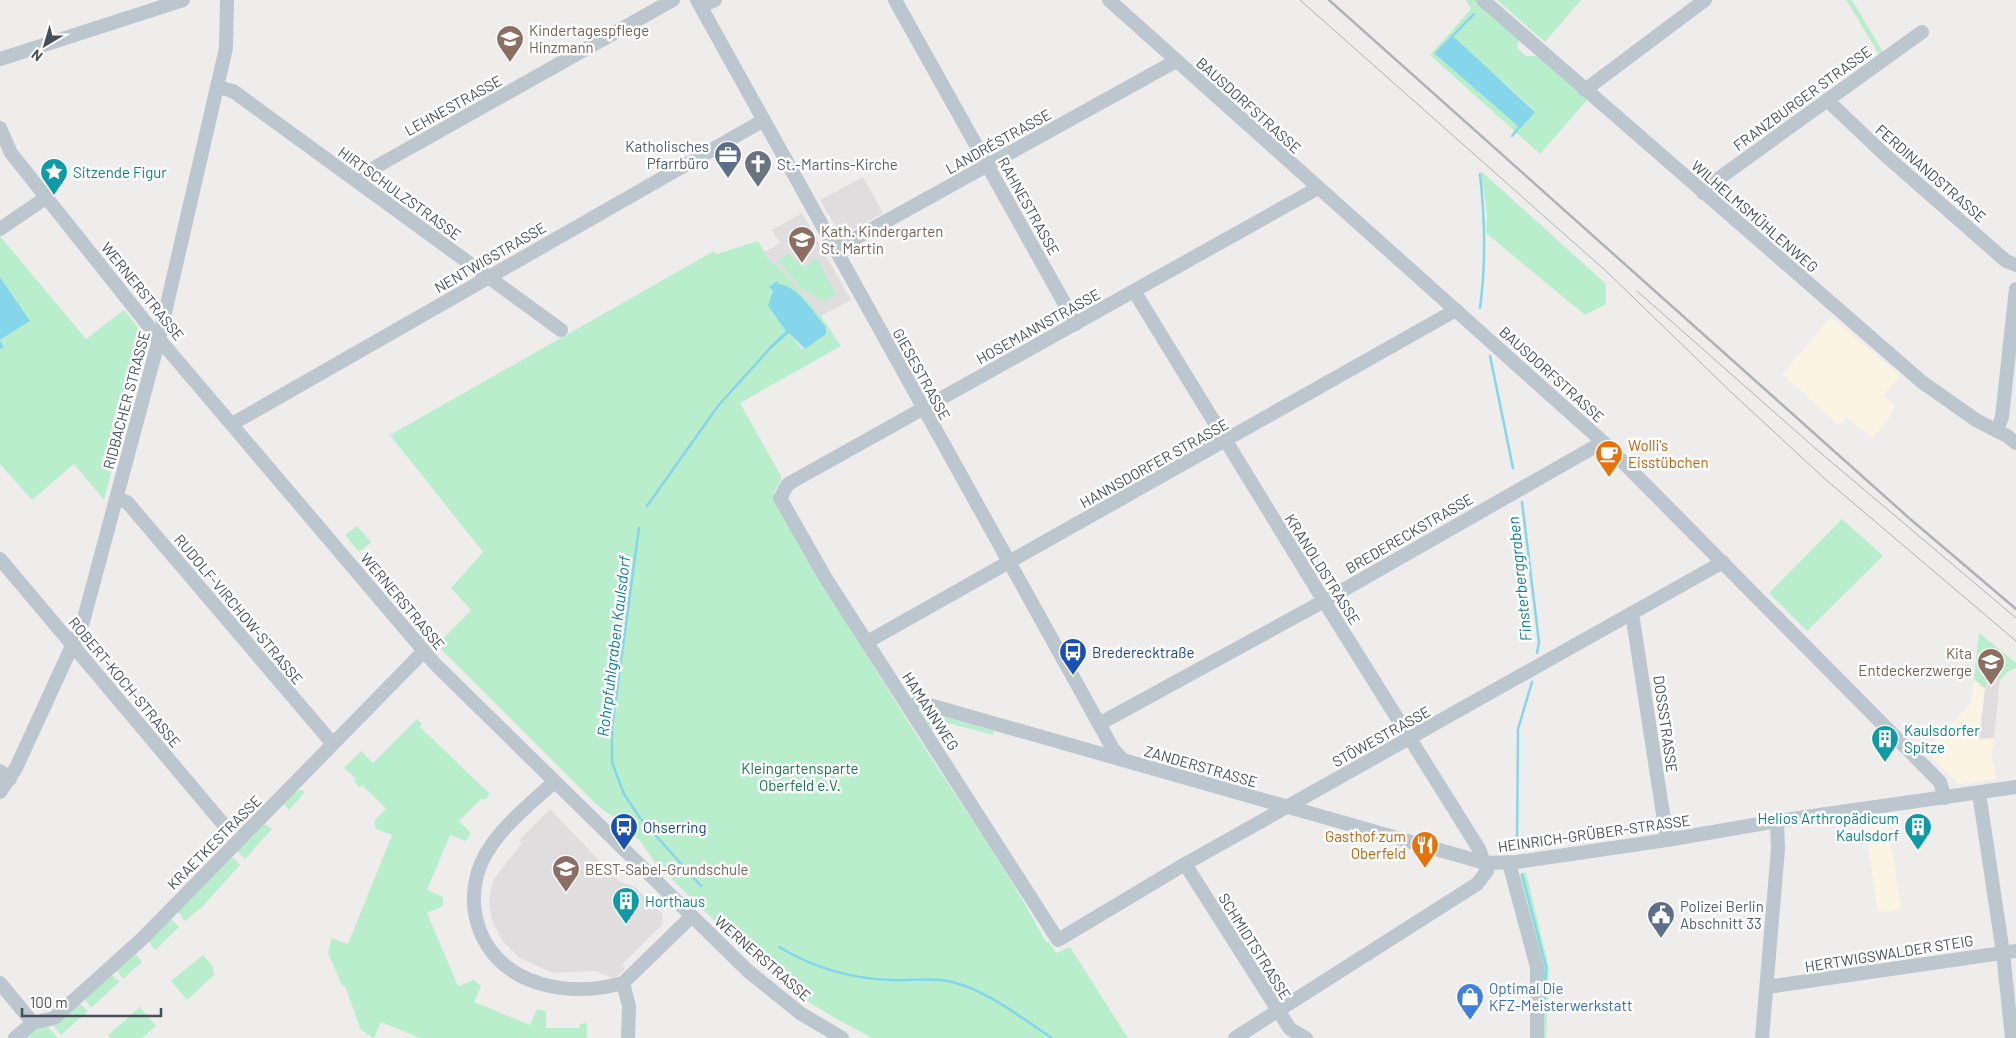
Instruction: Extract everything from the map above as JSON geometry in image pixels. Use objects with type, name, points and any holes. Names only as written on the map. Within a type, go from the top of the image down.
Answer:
[{"type":"street","points":[[0,59],[183,0]]},
{"type":"street","name":"RIDBACHER STRASSE","points":[[0,792],[5,775],[73,645],[83,622],[159,339],[218,87],[226,48],[228,0]]},
{"type":"street","name":"LEHNESTRASSE","points":[[357,181],[363,174],[672,0]]},
{"type":"street","points":[[699,3],[715,0]]},
{"type":"street","name":"RAHNESTRASSE","points":[[896,0],[1076,324]]},
{"type":"street","name":"BAUSDORFSTRASSE","points":[[1109,0],[1603,442],[1940,782],[1945,798]]},
{"type":"street","name":"WILHELMSMÜHLENWEG","points":[[1483,0],[1922,382],[1976,420],[2016,443]]},
{"type":"street","points":[[1585,90],[1705,0]]},
{"type":"street","name":"GIESESTRASSE","points":[[699,3],[1113,749],[1123,760]]},
{"type":"street","name":"FRANZBURGER STRASSE","points":[[1703,193],[1711,184],[1922,32]]},
{"type":"street","name":"LANDRÉSTRASSE","points":[[836,249],[1176,61]]},
{"type":"street","name":"HIRTSCHULZSTRASSE","points":[[218,87],[233,91],[561,330]]},
{"type":"street","name":"FERDINANDSTRASSE","points":[[1827,100],[1885,155],[2006,261],[2016,264]]},
{"type":"street","name":"NENTWIGSTRASSE","points":[[232,424],[764,120]]},
{"type":"street","name":"WERNERSTRASSE","points":[[0,128],[11,153],[159,339],[424,652],[691,917],[778,997],[842,1038]]},
{"type":"street","name":"HOSEMANNSTRASSE","points":[[780,498],[788,484],[1318,188]]},
{"type":"street","points":[[0,229],[47,198]]},
{"type":"street","points":[[1997,431],[2002,417],[2016,289]]},
{"type":"street","name":"KRANOLDSTRASSE","points":[[1134,291],[1324,601],[1411,738],[1479,849],[1485,863]]},
{"type":"street","name":"HANNSDORFER STRASSE","points":[[867,642],[1456,310]]},
{"type":"street","name":"BREDERECKSTRASSE","points":[[1099,724],[1324,601],[1603,442]]},
{"type":"street","name":"HAMANNWEG","points":[[780,498],[825,577],[1058,940]]},
{"type":"street","name":"RUDOLF-VIRCHOW-STRASSE","points":[[117,499],[127,502],[333,744]]},
{"type":"street","name":"ROBERT-KOCH-STRASSE","points":[[0,559],[224,825]]},
{"type":"street","name":"STÖWESTRASSE","points":[[1058,940],[1185,864],[1723,562]]},
{"type":"street","name":"DOSSSTRASSE","points":[[1632,612],[1667,840]]},
{"type":"street","name":"KRAETKESTRASSE","points":[[15,1038],[33,1023],[54,1018],[143,938],[424,652]]},
{"type":"street","name":"ZANDERSTRASSE","points":[[909,708],[919,702],[1485,863]]},
{"type":"street","points":[[554,782],[500,834],[477,874],[473,895],[474,917],[483,938],[496,959],[514,973],[538,984],[576,988],[613,986],[623,983],[691,917]]},
{"type":"street","name":"HEINRICH-GRÜBER-STRASSE","points":[[1235,1038],[1477,884],[1487,871],[1485,863],[1510,863],[1667,840],[1777,821],[2016,787]]},
{"type":"street","points":[[1979,793],[2010,952],[2012,1038]]},
{"type":"street","points":[[1762,1038],[1778,850],[1777,821]]},
{"type":"street","points":[[1510,863],[1538,968],[1537,1038]]},
{"type":"street","name":"SCHMIDTSTRASSE","points":[[1185,864],[1277,1011],[1290,1029],[1306,1038]]},
{"type":"street","name":"HERTWIGSWALDER STEIG","points":[[1767,987],[2010,952]]},
{"type":"street","points":[[0,983],[33,1023]]},
{"type":"street","points":[[623,983],[629,1006],[628,1038]]},
{"type":"shaded area","points":[[863,177],[883,213],[841,236],[820,200]]},
{"type":"shaded area","name":"Kath. Kindergarten St. Martin","points":[[802,213],[851,300],[821,316],[777,265],[770,262],[764,252],[780,243],[772,230]]},
{"type":"shaded area","points":[[1831,317],[1900,376],[1883,396],[1895,406],[1888,420],[1872,438],[1847,417],[1839,425],[1782,374]]},
{"type":"shaded area","points":[[1979,633],[2016,663],[2016,668],[2007,672],[2000,681],[1992,755],[1996,779],[1959,784],[1925,750],[1971,703]]},
{"type":"shaded area","name":"Kita Entdeckerzwerge","points":[[1979,633],[2016,663],[2016,668],[2007,672],[2000,680],[1994,738],[1979,739],[1985,688],[1980,686],[1980,682],[1974,680]]},
{"type":"shaded area","name":"BEST-Sabel-Grundschule","points":[[550,809],[619,881],[635,887],[662,913],[663,924],[622,965],[625,969],[614,979],[595,971],[553,973],[520,958],[503,942],[492,921],[489,900],[493,880],[522,843],[519,840]]},
{"type":"shaded area","points":[[1887,816],[1901,909],[1878,912],[1864,819]]},
{"type":"green space","points":[[1466,0],[1476,0],[1519,39],[1517,48],[1526,56],[1539,56],[1588,99],[1540,154],[1430,55],[1471,9]],"holes":[[[1452,36],[1535,111],[1521,127],[1437,53]]]},
{"type":"green space","points":[[1497,0],[1581,0],[1545,42]]},
{"type":"green space","points":[[1846,0],[1852,0],[1883,52],[1879,54]]},
{"type":"green space","points":[[1481,171],[1606,284],[1606,304],[1585,315],[1486,233],[1487,216]]},
{"type":"green space","points":[[0,236],[86,339],[124,310],[146,338],[104,500],[74,464],[32,500],[0,464],[0,349],[4,346],[0,340],[30,321],[0,277]]},
{"type":"green space","name":"Kleingartensparte Oberfeld e.V.","points":[[758,241],[770,262],[777,265],[821,316],[841,346],[740,403],[781,476],[781,480],[773,494],[867,655],[1003,869],[1046,942],[1049,942],[1056,953],[1070,947],[1128,1038],[872,1038],[833,1017],[791,991],[750,955],[656,864],[641,842],[624,825],[598,806],[437,645],[471,610],[451,588],[483,552],[390,435],[714,251],[717,254]],"holes":[[[784,285],[796,292],[827,330],[805,349],[802,349],[769,307],[773,291],[770,287]]]},
{"type":"green space","points":[[788,254],[804,267],[817,258],[836,295],[823,301],[801,288],[778,260]]},
{"type":"green space","points":[[1842,519],[1883,556],[1807,631],[1769,593]]},
{"type":"green space","points":[[357,526],[371,542],[359,552],[345,535]]},
{"type":"green space","points":[[1979,633],[2016,663],[2016,668],[2007,672],[2000,680],[1987,674],[1985,687],[1974,680]]},
{"type":"green space","points":[[921,710],[994,731],[993,735],[926,717],[935,731],[929,730],[918,712]]},
{"type":"green space","points":[[417,719],[422,724],[420,727],[490,794],[485,800],[482,798],[459,821],[471,833],[466,841],[450,835],[427,890],[443,897],[443,906],[427,913],[458,986],[474,980],[481,986],[474,1002],[530,1025],[537,1009],[546,1011],[546,1028],[579,1028],[580,1024],[587,1023],[587,1038],[420,1038],[381,1022],[374,1038],[361,1030],[345,986],[342,986],[328,953],[332,938],[348,944],[392,835],[376,829],[374,821],[386,809],[362,785],[360,788],[354,782],[356,779],[344,768],[361,751],[373,763]]},
{"type":"green space","points":[[302,790],[305,792],[289,810],[282,802],[295,791]]},
{"type":"green space","points":[[265,824],[272,829],[245,859],[237,851]]},
{"type":"green space","points":[[232,857],[240,865],[203,906],[185,921],[177,910]]},
{"type":"green space","points":[[1526,872],[1549,968],[1546,1038],[1539,1038],[1540,979],[1517,876]]},
{"type":"green space","points":[[169,917],[179,927],[155,950],[148,940]]},
{"type":"green space","points":[[135,953],[142,962],[123,979],[116,969]]},
{"type":"green space","points":[[203,955],[213,967],[214,975],[187,1000],[171,981]]},
{"type":"green space","points":[[112,975],[119,982],[91,1008],[84,997]]},
{"type":"green space","points":[[78,1002],[88,1011],[61,1035],[53,1025]]},
{"type":"green space","points":[[140,1007],[156,1026],[142,1038],[110,1038],[108,1035]]},
{"type":"green space","points":[[48,1027],[58,1038],[19,1038],[34,1030]]},
{"type":"water","points":[[1453,36],[1535,112],[1521,128],[1436,53]]},
{"type":"water","points":[[0,277],[30,321],[0,340]]},
{"type":"water","points":[[777,281],[779,284],[793,289],[826,327],[826,334],[805,349],[789,333],[771,349],[769,347],[786,331],[768,306],[773,291],[769,287]]},
{"type":"water","points":[[0,340],[4,347],[0,349]]},
{"type":"waterway","name":"Finsterberggraben","points":[[1474,14],[1436,53],[1520,126],[1512,136]]},
{"type":"waterway","name":"Finsterberggraben","points":[[1480,174],[1484,241],[1480,308]]},
{"type":"waterway","name":"Rohrpfuhlgraben Kaulsdorf","points":[[647,506],[718,406],[772,346]]},
{"type":"waterway","name":"Finsterberggraben","points":[[1490,356],[1513,468]]},
{"type":"waterway","name":"Finsterberggraben","points":[[1522,502],[1539,642],[1537,653]]},
{"type":"waterway","name":"Rohrpfuhlgraben Kaulsdorf","points":[[639,528],[612,727],[612,762],[624,794],[640,818],[701,886]]},
{"type":"waterway","name":"Finsterberggraben","points":[[1517,845],[1518,729],[1532,682]]},
{"type":"waterway","name":"Finsterberggraben","points":[[1522,874],[1546,967],[1544,1007]]},
{"type":"waterway","name":"Rohrpfuhlgraben Kaulsdorf","points":[[779,947],[806,961],[847,975],[877,979],[937,980],[966,986],[992,998],[1052,1038]]},
{"type":"tram line","points":[[1300,0],[1607,272],[1732,393],[1825,479],[2016,641]]},
{"type":"tram line","points":[[1637,291],[1816,449],[2016,618]]},
{"type":"railway","points":[[1329,0],[1909,518],[2016,609]]},
{"type":"place","name":"Kindertagespflege Hinzmann","points":[[510,63]]},
{"type":"place","name":"Katholisches Pfarrbüro","points":[[728,179]]},
{"type":"place","name":"St.-Martins-Kirche","points":[[758,188]]},
{"type":"place","name":"Sitzende Figur","points":[[54,196]]},
{"type":"place","name":"Kath. Kindergarten St. Martin","points":[[802,264]]},
{"type":"place","name":"Wolli's Eisstübchen","points":[[1609,478]]},
{"type":"place","name":"Brederecktraße","points":[[1073,676]]},
{"type":"place","name":"Kita Entdeckerzwerge","points":[[1991,686]]},
{"type":"place","name":"Kaulsdorfer Spitze","points":[[1885,763]]},
{"type":"place","name":"Ohserring","points":[[624,851]]},
{"type":"place","name":"Helios Arthropädicum Kaulsdorf","points":[[1918,851]]},
{"type":"place","name":"Gasthof zum Oberfeld","points":[[1425,869]]},
{"type":"place","name":"BEST-Sabel-Grundschule","points":[[566,893]]},
{"type":"place","name":"Horthaus","points":[[626,925]]},
{"type":"place","name":"Polizei Berlin Abschnitt 33","points":[[1661,939]]},
{"type":"place","name":"Optimal Die KFZ-Meisterwerkstatt","points":[[1470,1021]]}]
